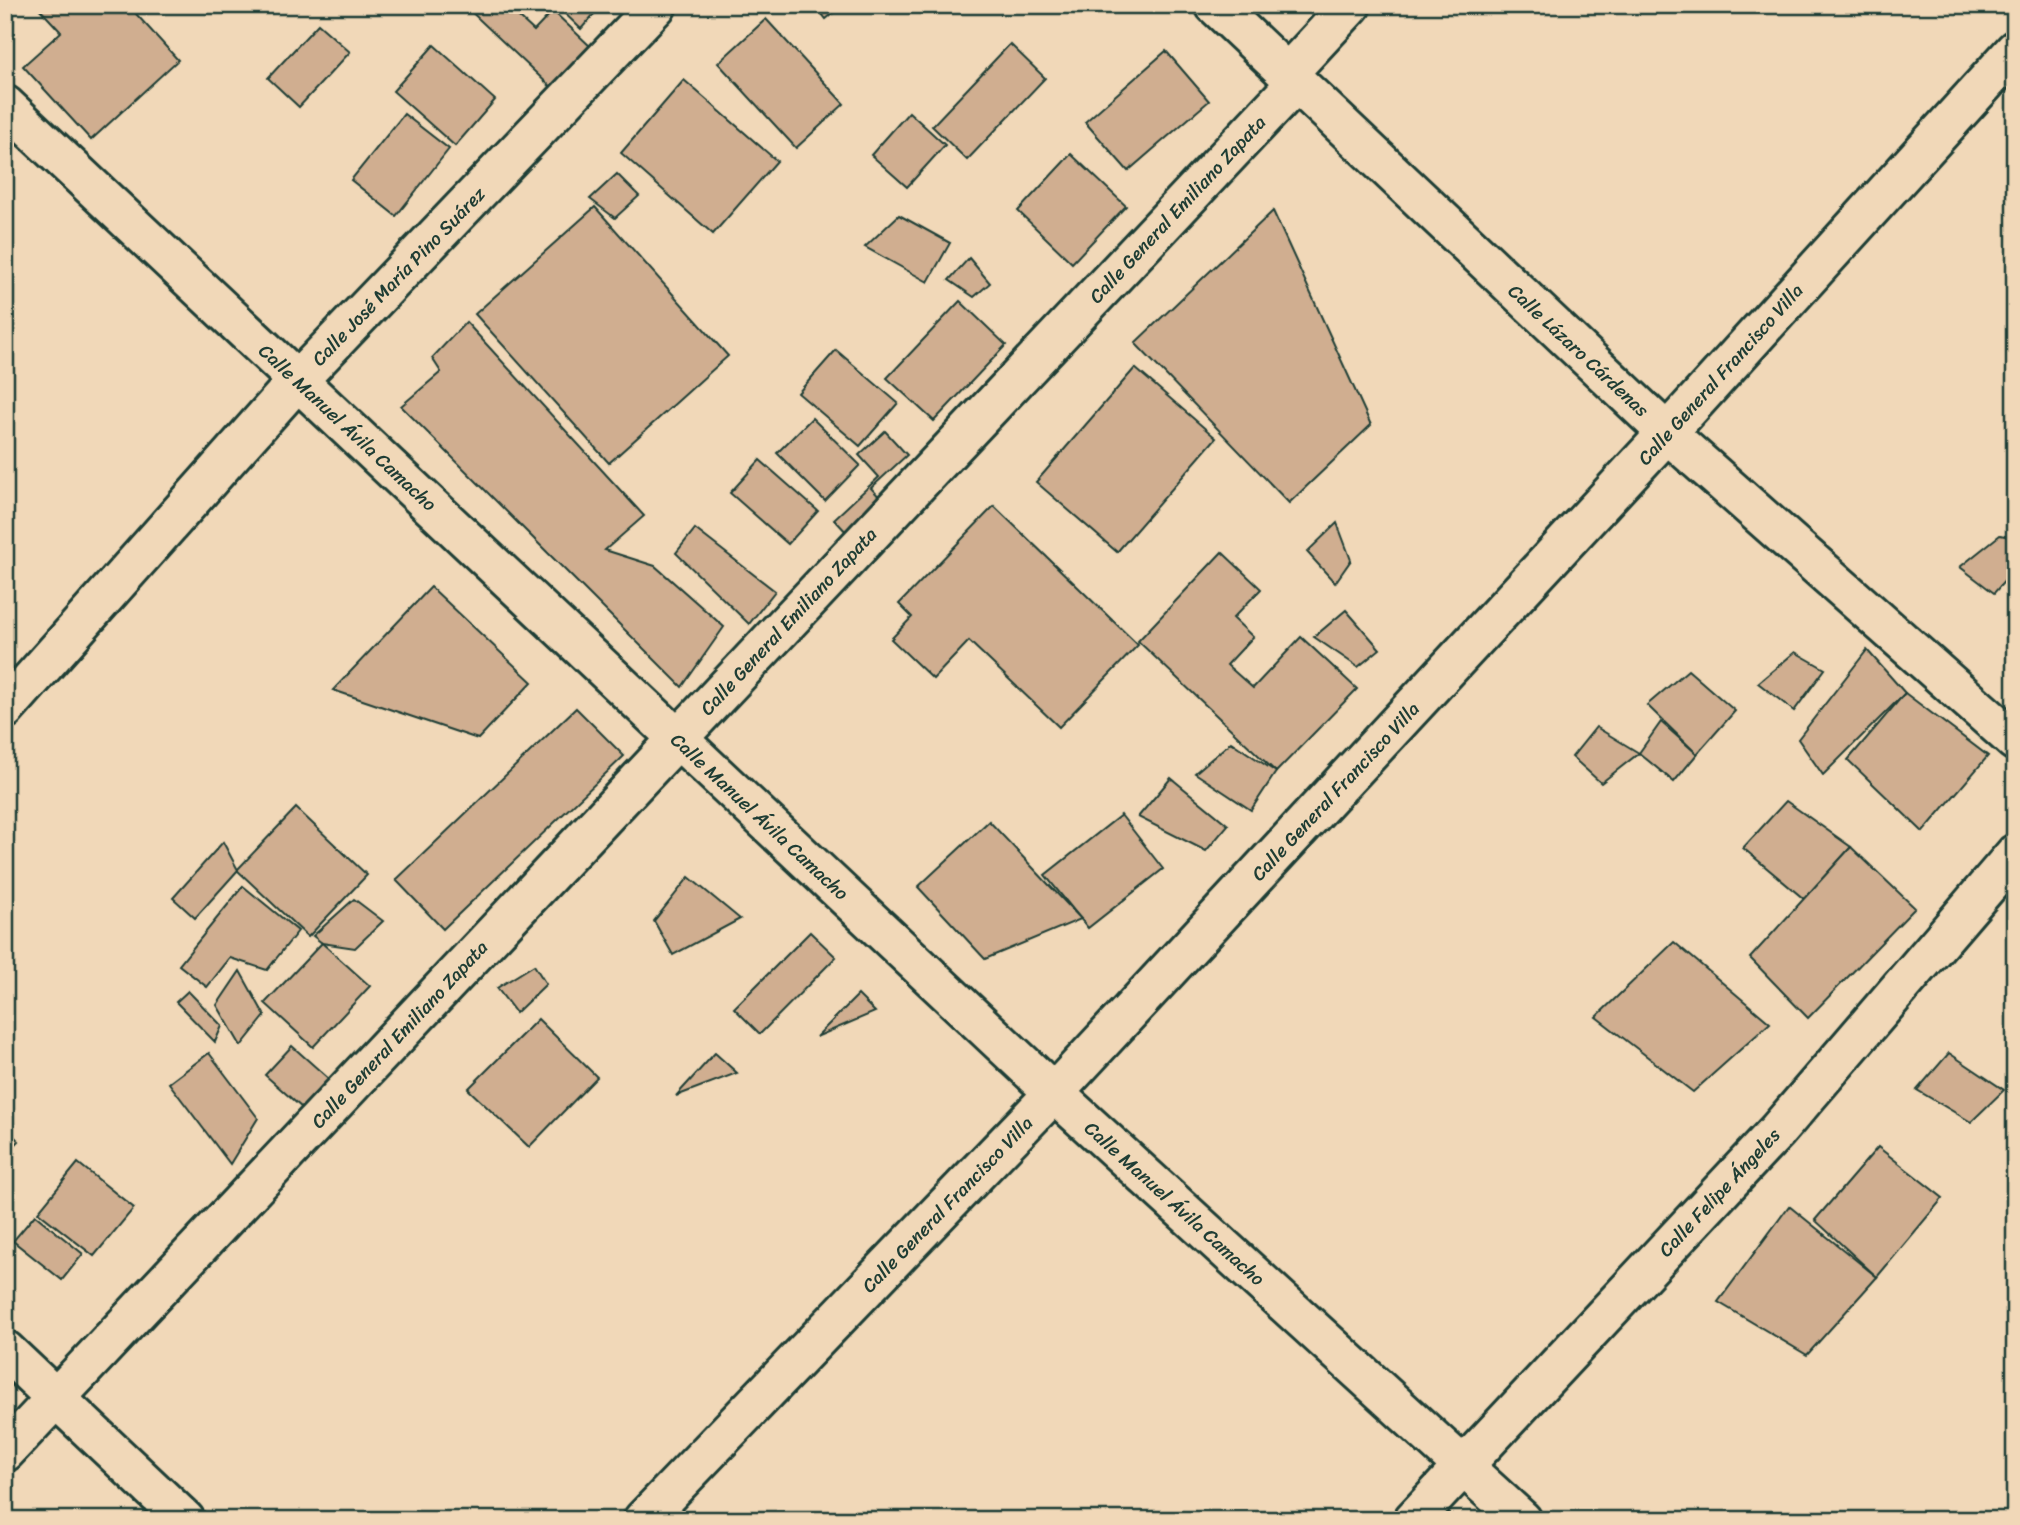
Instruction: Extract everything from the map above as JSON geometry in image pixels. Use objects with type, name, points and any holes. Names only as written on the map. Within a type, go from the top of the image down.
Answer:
[{"type":"street","name":"Calle José María Pino Suárez","points":[[5,709],[298,380],[657,5]]},
{"type":"street","name":"Calle Lázaro Cárdenas","points":[[1215,5],[1667,433],[2015,741]]},
{"type":"street","points":[[1287,74],[1351,5]]},
{"type":"street","name":"Calle General Francisco Villa","points":[[643,1520],[1054,1093],[1667,433],[2015,50]]},
{"type":"street","name":"Calle General Emiliano Zapata","points":[[5,1452],[1297,82],[1287,74]]},
{"type":"street","name":"Calle Manuel Ávila Camacho","points":[[5,105],[1054,1093],[1522,1520]]},
{"type":"street","name":"Calle Felipe Ángeles","points":[[1413,1520],[1778,1130],[2015,855]]},
{"type":"street","points":[[5,1350],[186,1520]]},
{"type":"building","points":[[36,5],[128,5],[178,60],[91,140],[23,66],[61,32]]},
{"type":"building","points":[[464,5],[510,5],[508,7],[534,31],[553,11],[592,48],[553,89]]},
{"type":"building","points":[[556,5],[602,5],[581,29]]},
{"type":"building","points":[[815,5],[843,5],[826,19]]},
{"type":"building","points":[[766,19],[844,104],[796,148],[718,63]]},
{"type":"building","points":[[318,24],[350,52],[299,107],[268,78]]},
{"type":"building","points":[[1010,44],[1045,78],[967,160],[932,126]]},
{"type":"building","points":[[434,45],[495,100],[455,146],[393,91]]},
{"type":"building","points":[[1166,51],[1209,101],[1128,171],[1085,122]]},
{"type":"building","points":[[684,80],[777,161],[713,234],[621,153]]},
{"type":"building","points":[[909,112],[945,145],[907,187],[871,155]]},
{"type":"building","points":[[404,114],[449,149],[396,216],[351,180]]},
{"type":"building","points":[[1071,154],[1126,206],[1072,263],[1018,211]]},
{"type":"building","points":[[617,174],[639,196],[615,218],[590,199]]},
{"type":"building","points":[[595,207],[728,356],[609,463],[475,314]]},
{"type":"building","points":[[1273,211],[1371,425],[1289,503],[1135,343]]},
{"type":"building","points":[[899,215],[950,243],[928,282],[865,247]]},
{"type":"building","points":[[969,258],[990,283],[974,297],[949,280]]},
{"type":"building","points":[[960,301],[1006,345],[934,421],[887,378]]},
{"type":"building","points":[[466,322],[644,516],[605,550],[655,566],[724,627],[682,687],[401,406],[441,372],[432,358]]},
{"type":"building","points":[[836,350],[898,403],[860,446],[798,393]]},
{"type":"building","points":[[1135,368],[1216,438],[1117,552],[1036,482]]},
{"type":"building","points":[[812,418],[860,465],[825,501],[777,453]]},
{"type":"building","points":[[885,431],[907,455],[871,488],[885,503],[849,535],[834,519],[879,477],[859,455]]},
{"type":"building","points":[[760,460],[818,511],[788,544],[730,493]]},
{"type":"building","points":[[994,506],[1138,645],[1059,727],[969,641],[933,679],[891,639],[912,617],[899,604]]},
{"type":"building","points":[[1337,523],[1351,560],[1335,583],[1307,552]]},
{"type":"building","points":[[695,529],[775,591],[749,624],[676,553]]},
{"type":"building","points":[[2000,535],[2015,538],[2015,569],[1994,593],[1960,567]]},
{"type":"building","points":[[1222,552],[1261,589],[1233,618],[1253,637],[1227,665],[1253,688],[1301,637],[1357,689],[1276,772],[1138,641]]},
{"type":"building","points":[[431,587],[532,682],[478,739],[333,690]]},
{"type":"building","points":[[1346,610],[1380,649],[1358,667],[1314,637]]},
{"type":"building","points":[[1867,650],[1905,693],[1823,775],[1798,739]]},
{"type":"building","points":[[1795,652],[1825,669],[1794,711],[1758,683]]},
{"type":"building","points":[[1688,670],[1735,711],[1697,754],[1647,705]]},
{"type":"building","points":[[1905,693],[1988,756],[1923,832],[1848,760]]},
{"type":"building","points":[[576,708],[624,756],[443,929],[396,880]]},
{"type":"building","points":[[1661,722],[1697,754],[1674,782],[1639,753]]},
{"type":"building","points":[[1596,727],[1639,753],[1601,783],[1572,757]]},
{"type":"building","points":[[1231,742],[1276,772],[1251,810],[1195,773]]},
{"type":"building","points":[[1171,778],[1228,825],[1206,851],[1138,817]]},
{"type":"building","points":[[1786,801],[1851,847],[1804,899],[1743,848]]},
{"type":"building","points":[[296,808],[367,875],[308,937],[237,870]]},
{"type":"building","points":[[1121,815],[1163,869],[1088,928],[1045,875]]},
{"type":"building","points":[[989,821],[1081,919],[985,959],[918,887]]},
{"type":"building","points":[[223,842],[238,870],[195,918],[173,898]]},
{"type":"building","points":[[1851,847],[1915,908],[1808,1018],[1750,958]]},
{"type":"building","points":[[689,877],[740,919],[673,955],[654,921]]},
{"type":"building","points":[[243,886],[298,931],[267,970],[230,958],[207,987],[179,965]]},
{"type":"building","points":[[354,899],[383,921],[355,948],[322,943],[313,936]]},
{"type":"building","points":[[810,932],[836,957],[760,1034],[734,1008]]},
{"type":"building","points":[[1674,942],[1770,1023],[1693,1092],[1596,1017]]},
{"type":"building","points":[[322,943],[370,986],[313,1047],[265,1003]]},
{"type":"building","points":[[534,965],[546,984],[516,1013],[497,988]]},
{"type":"building","points":[[240,971],[265,1016],[241,1046],[217,1005]]},
{"type":"building","points":[[188,991],[222,1026],[215,1042],[176,1002]]},
{"type":"building","points":[[858,995],[875,1012],[816,1037]]},
{"type":"building","points":[[538,1019],[597,1077],[529,1147],[468,1089]]},
{"type":"building","points":[[292,1046],[338,1087],[311,1116],[265,1075]]},
{"type":"building","points":[[209,1053],[258,1118],[230,1164],[169,1083]]},
{"type":"building","points":[[715,1053],[737,1073],[676,1096]]},
{"type":"building","points":[[1949,1053],[2004,1090],[1971,1122],[1917,1090]]},
{"type":"building","points":[[5,1128],[19,1141],[5,1155]]},
{"type":"building","points":[[1878,1147],[1943,1198],[1877,1277],[1815,1220]]},
{"type":"building","points":[[78,1163],[134,1208],[94,1256],[38,1212]]},
{"type":"building","points":[[1789,1206],[1877,1277],[1807,1355],[1718,1302]]},
{"type":"building","points":[[35,1215],[83,1254],[62,1280],[13,1241]]}]
